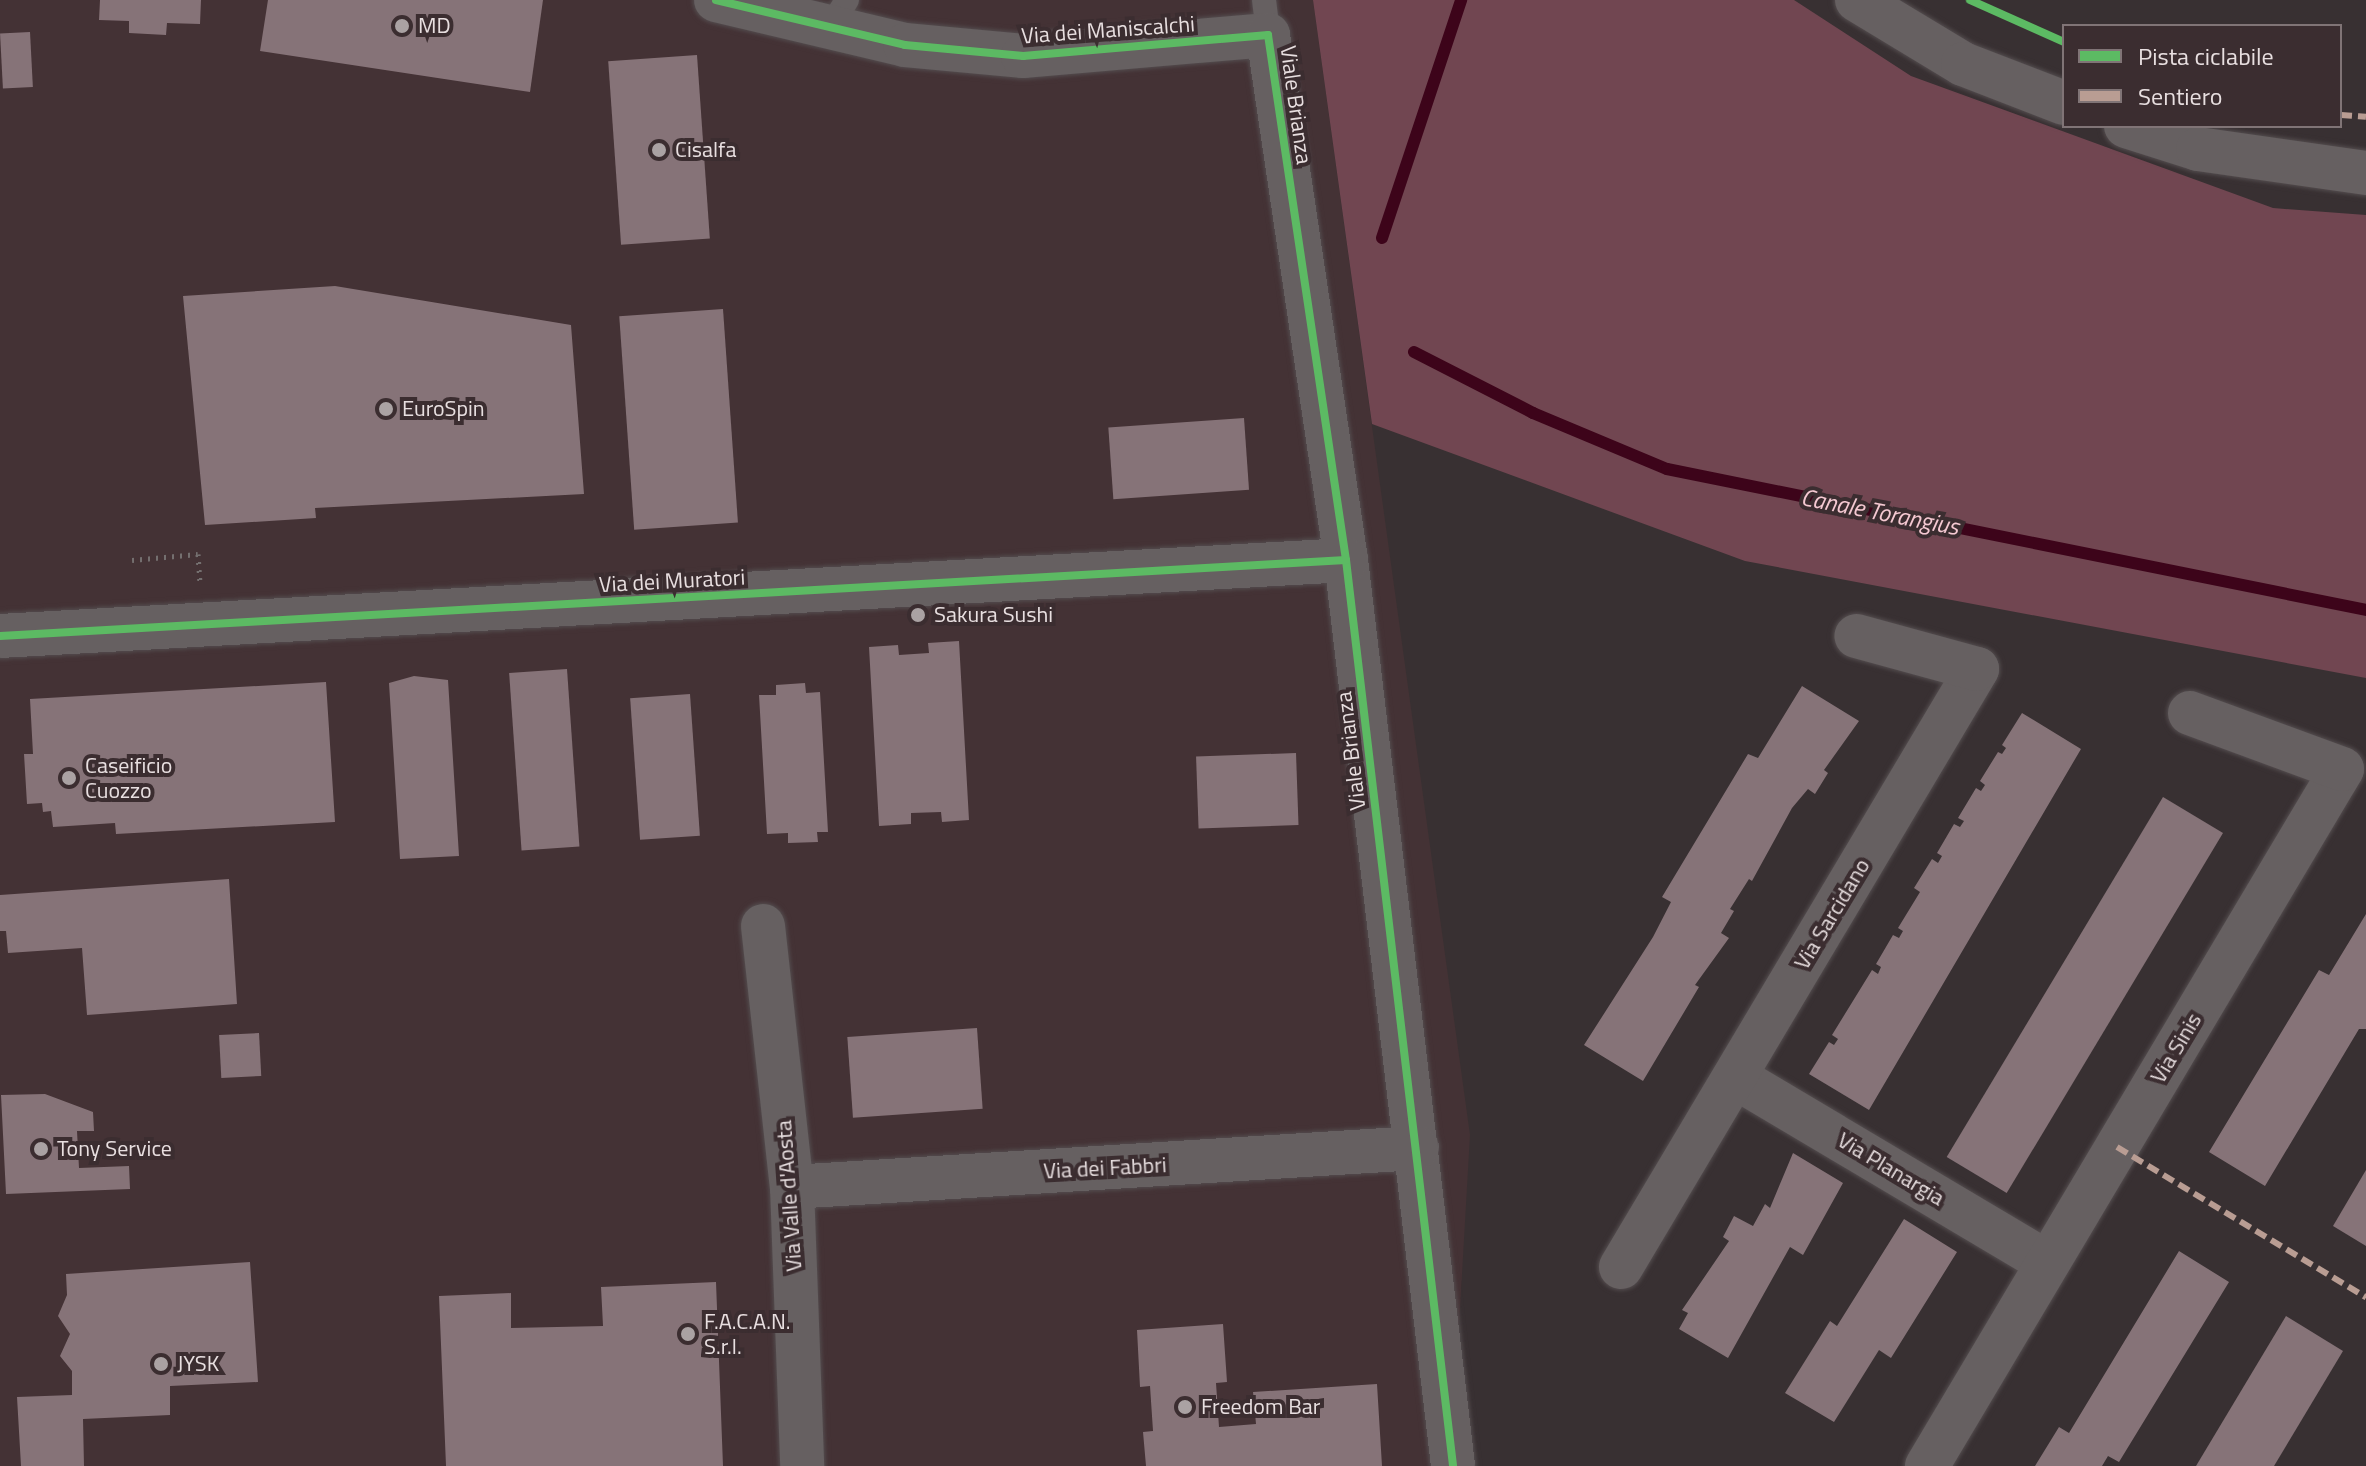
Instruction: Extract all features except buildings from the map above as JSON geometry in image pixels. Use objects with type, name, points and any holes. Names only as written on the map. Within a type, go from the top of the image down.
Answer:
[{"type":"street","name":"Via dei Maniscalchi","points":[[716,0],[839,14],[905,45],[1023,56],[1266,17]]},
{"type":"street","points":[[1857,0],[1963,64],[2062,102]]},
{"type":"street","name":"Viale Brianza","points":[[1266,17],[1346,560],[1453,1466]]},
{"type":"street","points":[[2132,128],[2198,149],[2366,173]]},
{"type":"street","name":"Via dei Muratori","points":[[0,636],[274,623],[1346,560]]},
{"type":"street","name":"Via Sarcidano","points":[[1621,1267],[1977,669],[1856,636]]},
{"type":"street","name":"Via Sinis","points":[[1927,1466],[2342,769],[2190,713]]},
{"type":"street","name":"Via Valle d'Aosta","points":[[763,926],[792,1187],[802,1466]]},
{"type":"street","name":"Via Planargia","points":[[1735,1077],[2047,1262]]},
{"type":"street","name":"Via dei Fabbri","points":[[792,1187],[1417,1148]]},
{"type":"path","points":[[132,560],[198,554],[205,626]]},
{"type":"shaded area","points":[[0,0],[1313,0],[1470,1135],[1451,1466],[0,1466]]},
{"type":"shaded area","points":[[1313,0],[1794,0],[1911,76],[2273,208],[2366,215],[2366,678],[1745,561],[1372,424]]},
{"type":"waterway","name":"Canale Torangius","points":[[1382,238],[1461,0]]},
{"type":"waterway","name":"Canale Torangius","points":[[1414,352],[1533,413],[1667,469],[2366,610]]},
{"type":"marked path","points":[[2342,115],[2366,117]]},
{"type":"marked path","points":[[2117,1147],[2366,1297]]},
{"type":"cycle path","points":[[716,0],[905,45],[1023,56],[1268,35],[1346,560],[1453,1466]]},
{"type":"cycle path","points":[[1970,0],[2062,41]]},
{"type":"cycle path","points":[[0,636],[1346,560]]},
{"type":"place","name":"MD","points":[[402,26]]},
{"type":"place","name":"Cisalfa","points":[[659,150]]},
{"type":"place","name":"EuroSpin","points":[[386,409]]},
{"type":"place","name":"Sakura Sushi","points":[[918,615]]},
{"type":"place","name":"Caseificio Cuozzo","points":[[69,778]]},
{"type":"place","name":"Tony Service","points":[[41,1149]]},
{"type":"place","name":"F.A.C.A.N. S.r.l.","points":[[688,1334]]},
{"type":"place","name":"JYSK","points":[[161,1364]]},
{"type":"place","name":"Freedom Bar","points":[[1185,1407]]}]
